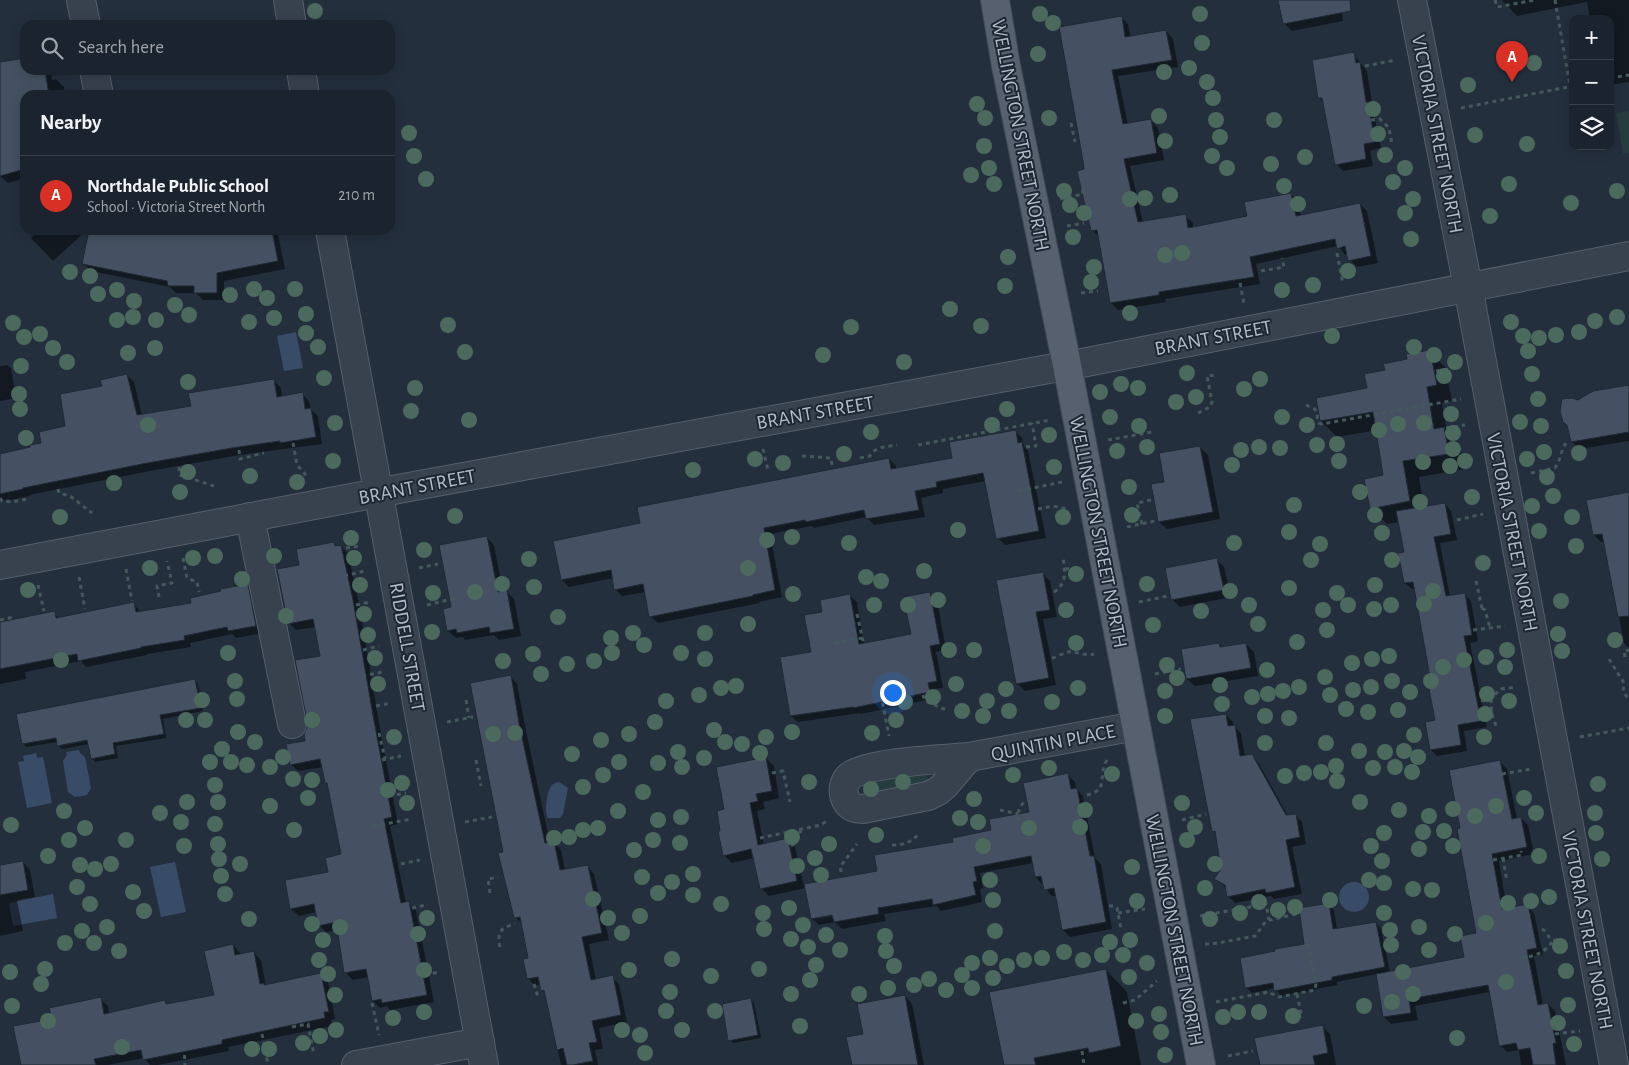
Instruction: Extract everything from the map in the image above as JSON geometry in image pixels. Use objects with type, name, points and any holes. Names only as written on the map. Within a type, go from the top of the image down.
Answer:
[{"type":"main road","name":"WELLINGTON STREET NORTH","points":[[994,0],[1067,365],[1136,726],[1210,1061]]},
{"type":"street","points":[[81,0],[85,20]]},
{"type":"street","points":[[288,0],[291,20]]},
{"type":"street","name":"VICTORIA STREET NORTH","points":[[1412,0],[1468,287],[1614,1065]]},
{"type":"street","points":[[95,75],[98,90]]},
{"type":"street","points":[[301,75],[304,90]]},
{"type":"street","name":"RIDDELL STREET","points":[[331,235],[482,1053]]},
{"type":"street","name":"BRANT STREET","points":[[0,565],[1067,365],[1629,256]]},
{"type":"street","points":[[250,517],[292,724]]},
{"type":"street","name":"QUINTIN PLACE","points":[[969,758],[1136,726]]},
{"type":"street","points":[[356,1065],[482,1053]]},
{"type":"path","points":[[1495,0],[1497,7],[1535,0]]},
{"type":"path","points":[[1555,0],[1569,71]]},
{"type":"path","points":[[1365,66],[1401,59]]},
{"type":"path","points":[[1614,77],[1629,75]]},
{"type":"path","points":[[1453,109],[1569,87]]},
{"type":"path","points":[[1371,120],[1380,119],[1388,128],[1392,145]]},
{"type":"path","points":[[1071,123],[1075,142]]},
{"type":"path","points":[[1054,200],[1083,194],[1082,187]]},
{"type":"path","points":[[1060,227],[1084,223]]},
{"type":"path","points":[[1337,253],[1344,288]]},
{"type":"path","points":[[1261,271],[1284,267],[1282,258]]},
{"type":"path","points":[[1240,283],[1245,306]]},
{"type":"path","points":[[1073,295],[1098,291]]},
{"type":"path","points":[[1436,371],[1461,367]]},
{"type":"path","points":[[1198,413],[1210,407],[1212,402],[1207,376],[1216,375]]},
{"type":"path","points":[[1306,405],[1315,409],[1319,423],[1322,424],[1467,398]]},
{"type":"path","points":[[918,444],[1054,419]]},
{"type":"path","points":[[1026,447],[1036,446],[1032,423]]},
{"type":"path","points":[[1446,428],[1472,423]]},
{"type":"path","points":[[1102,441],[1152,432]]},
{"type":"path","points":[[1528,474],[1555,468],[1567,441]]},
{"type":"path","points":[[293,443],[297,465],[305,474],[307,480]]},
{"type":"path","points":[[860,458],[870,456],[873,451],[878,449],[897,445]]},
{"type":"path","points":[[239,450],[240,458],[264,453]]},
{"type":"path","points":[[802,456],[831,458],[832,466]]},
{"type":"path","points":[[179,467],[180,475],[214,486]]},
{"type":"path","points":[[1019,491],[1064,482]]},
{"type":"path","points":[[58,489],[58,493],[70,496],[92,513]]},
{"type":"path","points":[[0,498],[2,501],[12,502],[28,499]]},
{"type":"path","points":[[1142,524],[1138,503],[1151,500]]},
{"type":"path","points":[[1038,509],[1053,506],[1071,511]]},
{"type":"path","points":[[1457,520],[1489,513]]},
{"type":"path","points":[[1119,529],[1155,521]]},
{"type":"path","points":[[346,548],[364,547]]},
{"type":"path","points":[[183,556],[187,578],[197,582],[199,592]]},
{"type":"path","points":[[1054,592],[1061,588],[1064,581],[1063,558]]},
{"type":"path","points":[[158,597],[157,586],[172,583],[167,559]]},
{"type":"path","points":[[412,569],[438,564]]},
{"type":"path","points":[[125,567],[132,600]]},
{"type":"path","points":[[344,576],[364,572],[368,569]]},
{"type":"path","points":[[78,576],[85,609]]},
{"type":"path","points":[[1476,581],[1480,608],[1484,610],[1490,628]]},
{"type":"path","points":[[38,584],[44,611]]},
{"type":"path","points":[[1134,603],[1168,596]]},
{"type":"path","points":[[420,606],[460,597]]},
{"type":"path","points":[[356,605],[372,602]]},
{"type":"path","points":[[836,643],[862,639],[857,614]]},
{"type":"path","points":[[0,620],[14,617]]},
{"type":"path","points":[[1473,630],[1511,625]]},
{"type":"path","points":[[363,650],[377,648],[382,644]]},
{"type":"path","points":[[1625,657],[1624,651],[1629,650]]},
{"type":"path","points":[[1052,658],[1062,656],[1066,652],[1080,654],[1097,653]]},
{"type":"path","points":[[1609,659],[1624,683],[1623,691],[1626,696],[1629,696]]},
{"type":"path","points":[[1147,676],[1181,669]]},
{"type":"path","points":[[362,676],[385,672]]},
{"type":"path","points":[[1481,701],[1490,699],[1501,689],[1522,686]]},
{"type":"path","points":[[882,695],[890,742]]},
{"type":"path","points":[[923,696],[924,701],[949,711]]},
{"type":"path","points":[[1490,699],[1492,703],[1490,711],[1496,726]]},
{"type":"path","points":[[466,700],[468,718]]},
{"type":"path","points":[[442,723],[474,717]]},
{"type":"path","points":[[1552,742],[1629,728]]},
{"type":"path","points":[[379,733],[383,760],[409,755]]},
{"type":"path","points":[[1087,794],[1096,793],[1100,788],[1102,771],[1110,756]]},
{"type":"path","points":[[476,760],[482,786]]},
{"type":"path","points":[[1502,774],[1538,768]]},
{"type":"path","points":[[772,773],[784,771],[790,802]]},
{"type":"path","points":[[389,796],[406,793]]},
{"type":"path","points":[[1018,821],[1021,805],[1025,801]]},
{"type":"path","points":[[1000,810],[1018,814]]},
{"type":"path","points":[[1174,821],[1206,814]]},
{"type":"path","points":[[760,838],[821,825],[834,815]]},
{"type":"path","points":[[461,823],[492,817]]},
{"type":"path","points":[[373,826],[420,818]]},
{"type":"path","points":[[791,846],[796,842],[801,829]]},
{"type":"path","points":[[892,845],[903,845],[911,842],[920,832]]},
{"type":"path","points":[[841,872],[840,867],[857,844]]},
{"type":"path","points":[[1494,860],[1522,855],[1521,851]]},
{"type":"path","points":[[401,864],[428,858]]},
{"type":"path","points":[[1503,858],[1507,882]]},
{"type":"path","points":[[490,893],[488,879],[498,877]]},
{"type":"path","points":[[1192,917],[1266,904],[1269,920]]},
{"type":"path","points":[[412,908],[428,905]]},
{"type":"path","points":[[1109,906],[1117,908],[1121,929]]},
{"type":"path","points":[[1118,914],[1153,908]]},
{"type":"path","points":[[1197,942],[1212,944],[1255,936],[1264,922],[1296,914]]},
{"type":"path","points":[[500,947],[498,938],[500,932],[504,927],[515,924]]},
{"type":"path","points":[[1542,929],[1549,939],[1553,941],[1562,940]]},
{"type":"path","points":[[1208,1003],[1268,992],[1279,997],[1315,989],[1307,940]]},
{"type":"path","points":[[1521,958],[1535,956],[1544,952],[1553,941]]},
{"type":"path","points":[[1123,1002],[1135,1000],[1155,981],[1161,980]]},
{"type":"path","points":[[534,984],[538,997]]},
{"type":"path","points":[[1297,994],[1302,1018]]},
{"type":"path","points":[[372,1004],[380,1042]]},
{"type":"path","points":[[292,1027],[308,1024],[314,1055]]},
{"type":"path","points":[[1555,1034],[1588,1030]]},
{"type":"path","points":[[262,1034],[268,1064]]},
{"type":"path","points":[[184,1047],[185,1065]]},
{"type":"path","points":[[1082,1051],[1084,1065]]},
{"type":"path","points":[[1210,1061],[1253,1051]]},
{"type":"green space","points":[[1629,111],[1629,153],[1623,154],[1616,113]]},
{"type":"green space","points":[[921,772],[927,776],[927,784],[865,795],[863,792],[863,785],[866,782]]},
{"type":"water","points":[[296,332],[303,368],[284,371],[277,336]]},
{"type":"water","points":[[79,750],[85,757],[91,788],[87,795],[75,797],[68,792],[63,761],[67,755],[66,752]]},
{"type":"water","points":[[36,753],[37,758],[43,757],[52,803],[27,808],[18,762],[24,761],[23,756]]},
{"type":"water","points":[[559,782],[568,788],[563,814],[560,818],[548,818],[547,796],[552,785]]},
{"type":"water","points":[[175,862],[186,912],[161,917],[150,867]]},
{"type":"water","points":[[1354,882],[1364,887],[1369,897],[1364,907],[1354,912],[1344,907],[1339,897],[1344,887]]},
{"type":"water","points":[[53,894],[57,918],[13,926],[9,903]]},
{"type":"building","points":[[1278,0],[1350,0],[1351,11],[1283,24]]},
{"type":"building","points":[[1122,16],[1125,37],[1166,30],[1172,60],[1112,70],[1123,124],[1151,119],[1157,153],[1124,159],[1138,222],[1186,214],[1188,228],[1247,216],[1244,202],[1291,193],[1296,216],[1360,203],[1371,256],[1348,261],[1345,246],[1337,249],[1335,239],[1250,257],[1254,277],[1159,292],[1159,295],[1110,303],[1097,230],[1091,231],[1077,171],[1084,169],[1083,161],[1059,27]]},
{"type":"building","points":[[1354,52],[1356,63],[1360,62],[1375,142],[1364,144],[1366,159],[1335,165],[1322,98],[1318,98],[1312,60]]},
{"type":"building","points":[[20,59],[20,75],[46,75],[48,90],[20,90],[20,170],[0,176],[0,62]]},
{"type":"building","points":[[88,235],[273,235],[278,261],[217,273],[217,293],[194,293],[194,286],[168,286],[167,281],[82,264]]},
{"type":"building","points":[[1430,350],[1437,385],[1427,387],[1434,429],[1444,427],[1449,454],[1403,461],[1410,501],[1370,509],[1364,479],[1383,475],[1373,412],[1320,421],[1316,398],[1367,388],[1364,374],[1385,370],[1383,364],[1407,359],[1406,354]]},
{"type":"building","points":[[127,374],[137,415],[191,406],[188,393],[274,379],[277,397],[303,392],[305,409],[311,408],[316,437],[232,448],[142,464],[0,494],[0,454],[41,443],[39,432],[65,426],[60,394],[102,386],[100,380]]},
{"type":"building","points":[[1629,385],[1629,432],[1571,442],[1567,425],[1563,422],[1560,411],[1562,399],[1572,398],[1578,400],[1593,391]]},
{"type":"building","points":[[1016,430],[1018,443],[1022,442],[1039,531],[996,539],[983,473],[936,482],[937,487],[915,491],[919,510],[866,519],[864,510],[806,522],[805,520],[764,528],[775,590],[753,596],[649,617],[643,584],[614,590],[611,570],[561,580],[553,541],[640,523],[637,507],[889,458],[891,469],[952,458],[949,442]]},
{"type":"building","points":[[1200,446],[1213,512],[1158,522],[1151,484],[1164,482],[1159,453]]},
{"type":"building","points":[[1629,492],[1629,616],[1618,617],[1602,534],[1593,535],[1586,500]]},
{"type":"building","points":[[1445,503],[1451,534],[1434,537],[1446,596],[1465,593],[1472,635],[1464,636],[1481,721],[1458,725],[1461,745],[1430,750],[1425,722],[1435,720],[1428,684],[1431,683],[1413,582],[1404,583],[1398,553],[1404,552],[1396,511]]},
{"type":"building","points":[[487,536],[498,592],[507,590],[514,629],[490,633],[489,627],[457,633],[456,629],[447,631],[443,609],[451,607],[439,545]]},
{"type":"building","points":[[334,542],[335,546],[341,545],[353,600],[392,817],[384,819],[401,903],[409,901],[427,995],[382,1003],[381,999],[372,1001],[366,969],[344,973],[336,922],[318,926],[314,904],[290,909],[285,880],[328,872],[325,858],[341,854],[327,783],[325,783],[320,759],[290,765],[286,744],[305,741],[304,733],[307,728],[295,660],[320,656],[313,619],[288,624],[277,569],[299,565],[296,549]]},
{"type":"building","points":[[1217,558],[1224,590],[1171,600],[1165,568]]},
{"type":"building","points":[[1043,572],[1050,610],[1036,612],[1049,678],[1016,684],[996,580]]},
{"type":"building","points":[[248,584],[256,626],[228,631],[227,627],[184,636],[185,640],[141,647],[78,661],[77,654],[0,669],[0,622],[55,611],[56,618],[134,602],[136,612],[191,603],[190,598],[221,591],[220,589]]},
{"type":"building","points":[[930,592],[940,644],[930,646],[937,681],[928,683],[930,692],[853,708],[790,716],[780,657],[811,652],[804,615],[822,612],[820,600],[850,594],[859,644],[911,634],[903,597]]},
{"type":"building","points":[[1219,643],[1220,647],[1246,643],[1251,668],[1186,679],[1181,649]]},
{"type":"building","points":[[511,675],[519,723],[545,843],[554,841],[560,870],[588,865],[602,933],[582,937],[591,980],[613,975],[621,1015],[592,1021],[597,1042],[589,1043],[593,1061],[573,1065],[567,1065],[563,1048],[557,1050],[544,990],[541,991],[538,977],[527,979],[523,959],[528,958],[520,917],[514,918],[498,853],[503,852],[470,683]]},
{"type":"building","points":[[195,679],[201,708],[160,715],[164,734],[113,743],[115,754],[91,759],[87,740],[57,746],[56,738],[22,744],[16,714]]},
{"type":"building","points":[[1226,714],[1228,726],[1235,725],[1240,756],[1252,754],[1286,815],[1296,814],[1300,837],[1286,840],[1295,887],[1266,893],[1265,889],[1227,897],[1225,885],[1214,879],[1221,869],[1215,831],[1212,832],[1190,719]]},
{"type":"building","points":[[766,757],[772,791],[756,794],[758,801],[750,803],[758,845],[788,838],[797,881],[760,889],[751,849],[723,856],[718,831],[720,831],[717,811],[724,809],[716,767]]},
{"type":"building","points":[[1500,760],[1512,819],[1521,817],[1527,847],[1492,854],[1502,909],[1528,904],[1537,948],[1527,950],[1538,1005],[1548,1003],[1556,1043],[1553,1044],[1556,1065],[1533,1065],[1530,1048],[1518,1050],[1516,1043],[1499,1046],[1488,985],[1409,999],[1411,1013],[1383,1017],[1376,974],[1464,957],[1460,936],[1476,933],[1457,829],[1460,828],[1449,770]]},
{"type":"building","points":[[1068,773],[1071,789],[1077,788],[1090,856],[1094,856],[1106,922],[1062,930],[1054,888],[1044,890],[1041,876],[1035,877],[1031,856],[974,867],[977,881],[973,882],[976,895],[933,905],[932,899],[878,908],[879,914],[834,922],[832,915],[811,919],[804,884],[877,871],[874,855],[953,842],[952,838],[991,830],[989,819],[1029,812],[1023,783]]},
{"type":"building","points":[[23,861],[28,890],[0,895],[0,865]]},
{"type":"building","points":[[1329,903],[1333,929],[1376,922],[1385,967],[1332,977],[1332,980],[1274,991],[1273,983],[1245,988],[1240,958],[1304,944],[1299,908]]},
{"type":"building","points":[[233,944],[235,955],[254,951],[260,984],[264,983],[264,985],[321,973],[329,1012],[324,1012],[325,1018],[222,1040],[222,1044],[143,1060],[141,1050],[94,1059],[96,1065],[21,1065],[13,1026],[52,1019],[49,1008],[101,997],[104,1014],[165,1000],[166,1004],[214,995],[204,951]]},
{"type":"building","points":[[1106,969],[1121,1046],[1089,1053],[1088,1048],[1034,1058],[1036,1065],[1004,1065],[989,992]]},
{"type":"building","points":[[905,995],[918,1065],[852,1065],[846,1037],[863,1034],[857,1004]]},
{"type":"building","points":[[751,998],[758,1035],[728,1041],[722,1004]]},
{"type":"building","points":[[1323,1025],[1328,1053],[1313,1056],[1315,1065],[1260,1065],[1254,1038]]},
{"type":"place","name":"Northdale Public School","points":[[1512,82]]}]
